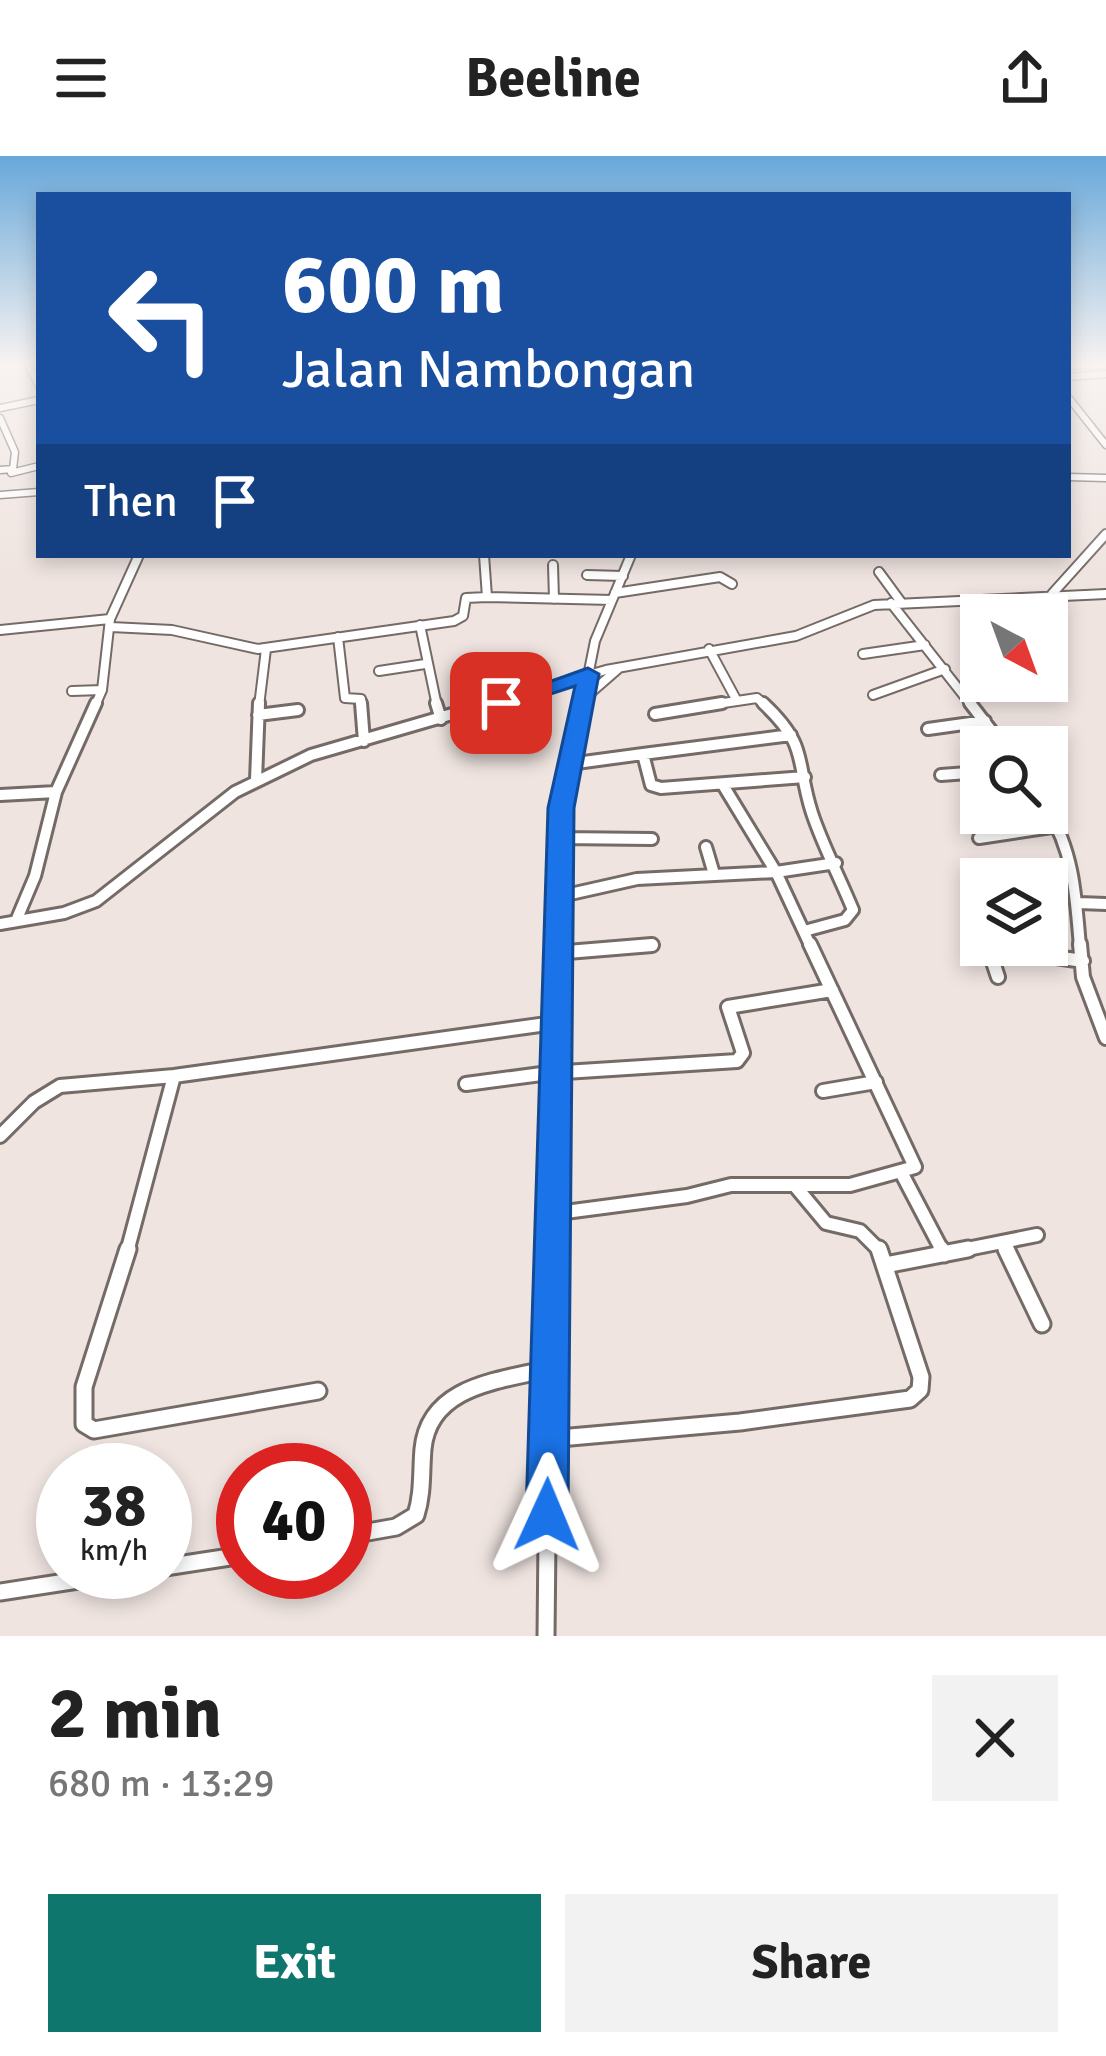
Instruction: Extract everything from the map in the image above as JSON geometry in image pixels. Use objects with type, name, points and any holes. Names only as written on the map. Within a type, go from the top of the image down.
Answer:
[{"type":"street","points":[[7,434],[15,452],[11,472]]},
{"type":"street","points":[[0,470],[36,467]]},
{"type":"street","points":[[1071,477],[1106,478]]},
{"type":"street","points":[[0,495],[36,492]]},
{"type":"street","points":[[1052,594],[1106,534]]},
{"type":"street","points":[[16,921],[35,876],[56,792],[102,690],[111,623],[138,558]]},
{"type":"street","points":[[484,558],[487,597]]},
{"type":"street","points":[[546,1636],[560,838],[569,764],[595,640],[629,558]]},
{"type":"street","points":[[553,566],[554,599]]},
{"type":"street","points":[[879,572],[925,645],[988,726]]},
{"type":"street","points":[[587,575],[622,575]]},
{"type":"street","points":[[0,630],[111,623],[266,649],[458,620],[466,598],[614,597],[720,577],[732,584]]},
{"type":"street","points":[[1052,594],[1106,593]]},
{"type":"street","points":[[0,925],[64,914],[109,894],[218,804],[299,758],[588,674],[812,631],[862,608],[960,599]]},
{"type":"street","points":[[420,626],[441,719]]},
{"type":"street","points":[[756,630],[761,642]]},
{"type":"street","points":[[338,638],[345,698],[361,699],[364,741]]},
{"type":"street","points":[[863,654],[925,645]]},
{"type":"street","points":[[256,779],[257,716],[266,649]]},
{"type":"street","points":[[709,649],[737,701]]},
{"type":"street","points":[[380,671],[425,664]]},
{"type":"street","points":[[586,696],[620,667]]},
{"type":"street","points":[[873,695],[945,669]]},
{"type":"street","points":[[72,691],[102,690]]},
{"type":"street","points":[[660,729],[654,711],[757,698],[790,735],[806,764],[811,810],[836,863],[852,914],[834,925],[808,930]]},
{"type":"street","points":[[257,716],[298,710]]},
{"type":"street","points":[[928,729],[985,722]]},
{"type":"street","points":[[569,764],[790,735]]},
{"type":"street","points":[[643,754],[653,787],[805,778]]},
{"type":"street","points":[[941,775],[960,773]]},
{"type":"street","points":[[550,1214],[687,1196],[731,1185],[850,1185],[915,1167],[808,930],[723,785]]},
{"type":"street","points":[[0,795],[56,792]]},
{"type":"street","points":[[979,838],[1005,834]]},
{"type":"street","points":[[1060,834],[1079,903],[1083,976],[1106,1037]]},
{"type":"street","points":[[560,838],[652,838]]},
{"type":"street","points":[[706,847],[714,874]]},
{"type":"street","points":[[557,897],[637,879],[776,872],[836,863]]},
{"type":"street","points":[[1079,903],[1106,904]]},
{"type":"street","points":[[555,952],[652,945]]},
{"type":"street","points":[[998,977],[990,952],[994,948],[1083,961]]},
{"type":"street","points":[[466,1084],[737,1061],[743,1053],[728,1006],[832,990]]},
{"type":"street","points":[[0,1136],[34,1102],[60,1086],[174,1076],[554,1023]]},
{"type":"street","points":[[174,1076],[147,1154],[121,1283],[83,1393],[84,1424],[94,1430],[318,1391]]},
{"type":"street","points":[[823,1091],[876,1082]]},
{"type":"street","points":[[902,1172],[944,1254]]},
{"type":"street","points":[[548,1439],[740,1422],[910,1399],[920,1390],[921,1377],[885,1265],[869,1237],[826,1223],[796,1187]]},
{"type":"street","points":[[885,1265],[1036,1235]]},
{"type":"street","points":[[1003,1242],[1042,1324]]},
{"type":"street","points":[[372,1530],[410,1522],[416,1515],[424,1423],[434,1408],[450,1396],[548,1369]]},
{"type":"street","points":[[0,1592],[36,1586]]},
{"type":"route","points":[[501,703],[588,674],[561,808],[547,1515]]}]
